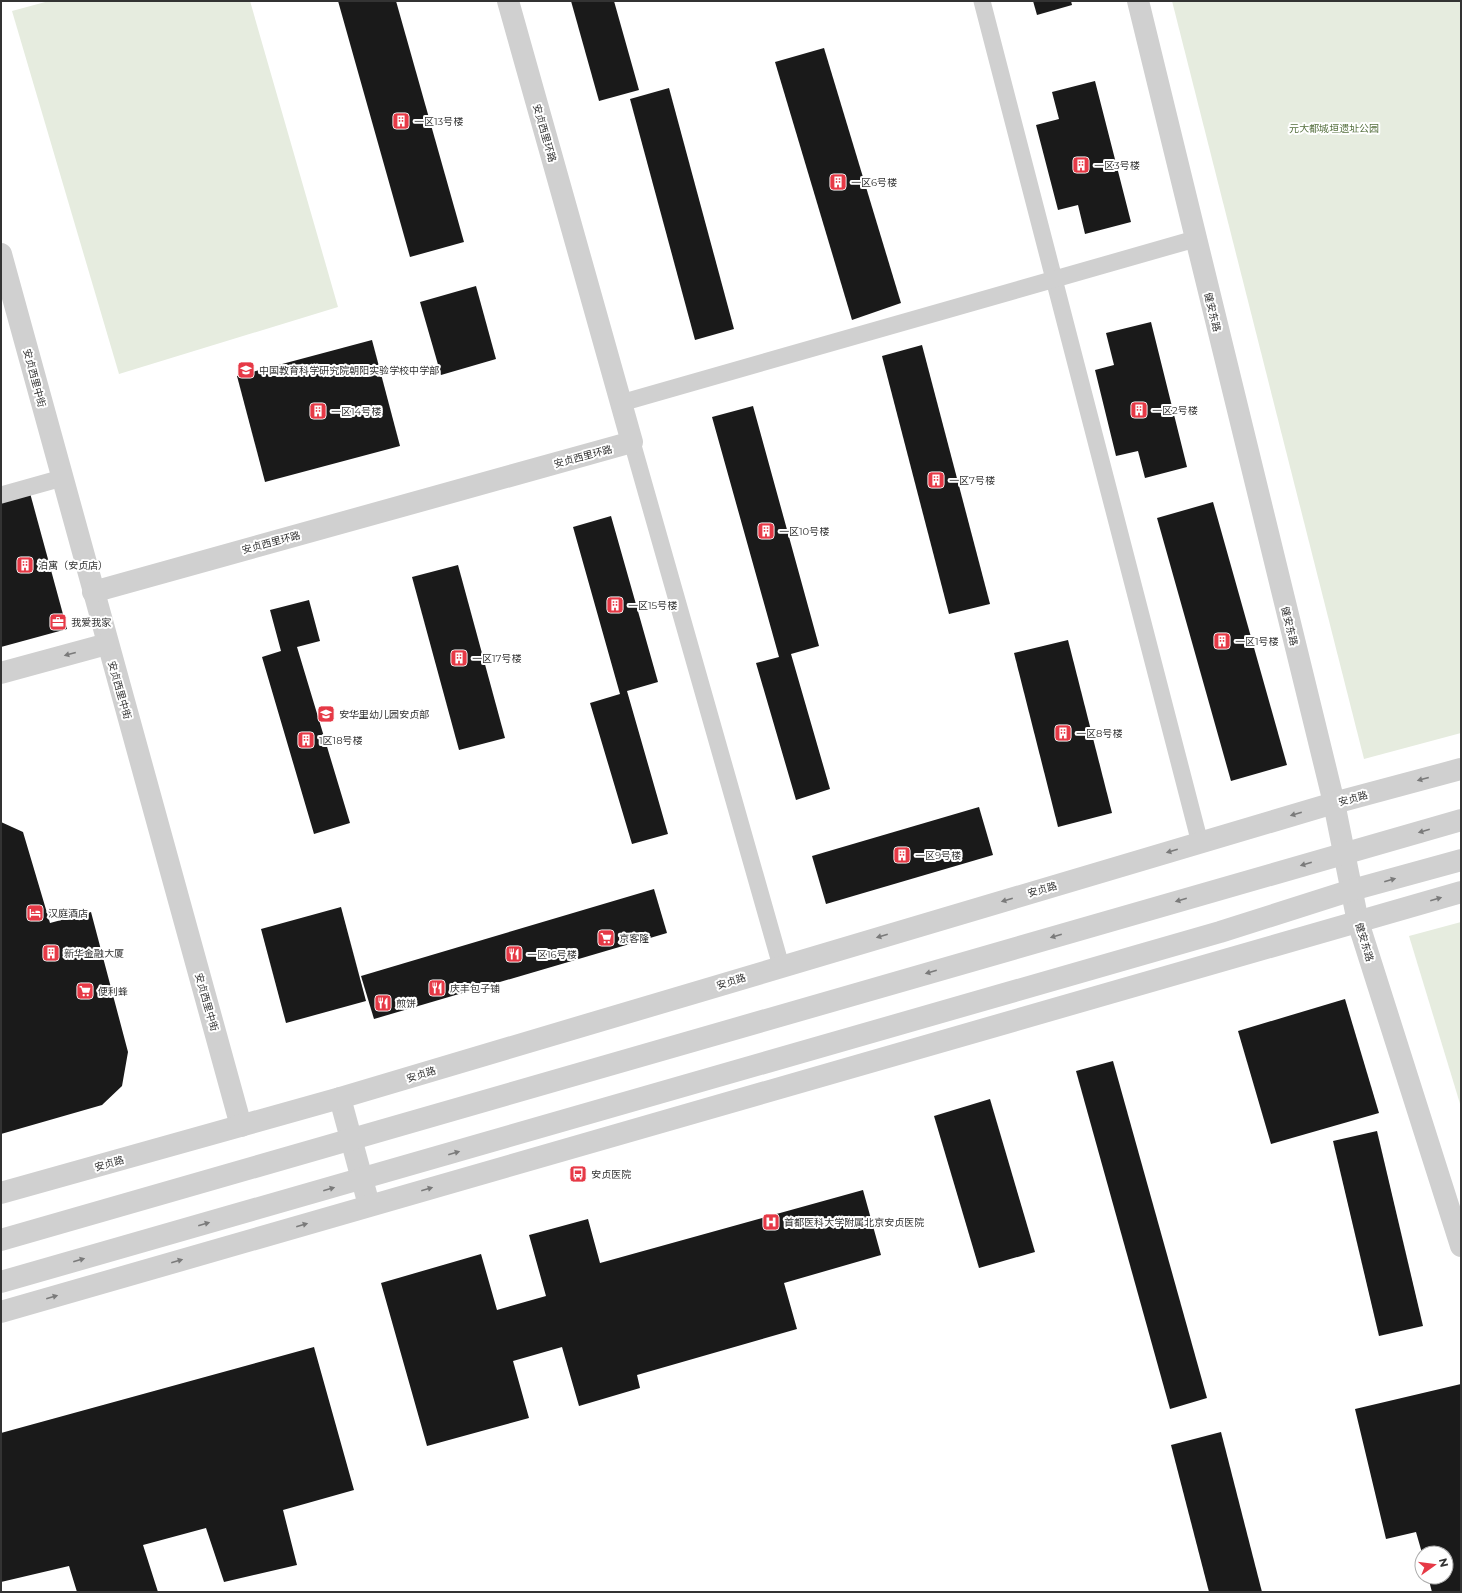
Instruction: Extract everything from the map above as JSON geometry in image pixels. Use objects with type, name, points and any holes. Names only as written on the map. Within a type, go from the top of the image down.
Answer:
[{"type":"street","name":"安贞西里环路","points":[[93,592],[632,442],[508,1]]},
{"type":"street","name":"健安东路","points":[[1138,1],[1334,803],[1358,922],[1461,1246]]},
{"type":"street","name":"安贞西里中街","points":[[1,254],[107,644],[241,1126]]},
{"type":"street","points":[[1,673],[107,644]]},
{"type":"street","name":"安贞路","points":[[1,1193],[340,1098],[1200,842],[1334,803],[1461,769]]},
{"type":"street","points":[[1,1240],[1461,820]]},
{"type":"street","points":[[1,1282],[1220,932],[1352,890],[1461,860]]},
{"type":"street","points":[[1,1312],[1461,892]]},
{"type":"street","points":[[340,1098],[369,1206]]},
{"type":"street","points":[[1,1293],[25,1305]]},
{"type":"lane","points":[[982,1],[1200,842]]},
{"type":"lane","points":[[622,403],[1195,239]]},
{"type":"lane","points":[[632,442],[781,966]]},
{"type":"lane","points":[[1,495],[62,478]]},
{"type":"green space","points":[[49,1],[250,1],[338,307],[119,374],[12,11]]},
{"type":"green space","name":"元大都城垣遗址公园","points":[[1172,1],[1461,1],[1461,733],[1364,759]]},
{"type":"green space","points":[[1461,922],[1461,1107],[1409,936]]},
{"type":"building","name":"一区13号楼","points":[[338,1],[396,1],[464,242],[410,257]]},
{"type":"building","points":[[571,1],[614,1],[639,90],[599,101]]},
{"type":"building","points":[[1033,1],[1071,1],[1072,5],[1037,15]]},
{"type":"building","name":"一区6号楼","points":[[824,48],[901,303],[852,320],[775,62]]},
{"type":"building","name":"一区3号楼","points":[[1095,81],[1131,222],[1085,234],[1078,205],[1058,210],[1036,125],[1059,119],[1052,92]]},
{"type":"building","points":[[669,88],[734,329],[695,340],[630,99]]},
{"type":"building","points":[[476,286],[496,359],[441,375],[420,302]]},
{"type":"building","name":"一区2号楼","points":[[1151,322],[1187,467],[1145,478],[1138,451],[1116,456],[1095,370],[1114,365],[1106,333]]},
{"type":"building","name":"一区14号楼","points":[[372,340],[400,446],[265,482],[237,376]]},
{"type":"building","name":"一区7号楼","points":[[922,345],[990,604],[949,614],[882,356]]},
{"type":"building","name":"一区10号楼","points":[[753,406],[819,646],[791,654],[830,789],[796,800],[756,663],[779,657],[712,417]]},
{"type":"building","name":"泊寓（安贞店）","points":[[30,493],[67,629],[1,647],[1,500]]},
{"type":"building","name":"一区1号楼","points":[[1213,502],[1287,765],[1231,781],[1157,518]]},
{"type":"building","points":[[611,516],[658,682],[627,691],[668,834],[632,844],[590,703],[620,694],[573,527]]},
{"type":"building","name":"一区17号楼","points":[[458,565],[505,738],[459,750],[412,577]]},
{"type":"building","name":"1区18号楼","points":[[309,600],[320,641],[297,647],[350,823],[314,834],[262,657],[281,651],[270,610]]},
{"type":"building","name":"一区8号楼","points":[[1068,640],[1112,813],[1058,827],[1014,653]]},
{"type":"building","name":"一区9号楼","points":[[979,807],[993,855],[826,904],[812,856]]},
{"type":"building","name":"新华金融大厦","points":[[1,822],[23,832],[50,923],[91,912],[128,1052],[122,1086],[102,1105],[1,1134]]},
{"type":"building","name":"一区16号楼","points":[[654,889],[667,933],[374,1019],[361,976]]},
{"type":"building","points":[[341,907],[366,1001],[286,1023],[261,929]]},
{"type":"building","points":[[1345,999],[1379,1113],[1271,1144],[1238,1031]]},
{"type":"building","points":[[1113,1061],[1207,1398],[1170,1409],[1076,1071]]},
{"type":"building","points":[[990,1099],[1035,1252],[979,1268],[934,1116]]},
{"type":"building","points":[[1377,1131],[1423,1326],[1379,1336],[1333,1141]]},
{"type":"building","points":[[863,1190],[881,1255],[784,1283],[797,1329],[637,1375],[640,1388],[579,1406],[562,1347],[513,1361],[529,1418],[427,1446],[381,1283],[481,1254],[497,1310],[546,1296],[529,1235],[588,1219],[600,1263]]},
{"type":"building","points":[[314,1347],[354,1490],[283,1510],[297,1565],[224,1582],[206,1528],[143,1545],[158,1592],[77,1592],[69,1566],[1,1582],[1,1433]]},
{"type":"building","points":[[1461,1384],[1461,1592],[1432,1592],[1430,1585],[1454,1585],[1454,1545],[1420,1545],[1416,1532],[1386,1539],[1355,1409]]},
{"type":"building","points":[[1221,1432],[1262,1592],[1209,1592],[1171,1445]]},
{"type":"place","name":"一区13号楼","points":[[401,121]]},
{"type":"place","name":"一区3号楼","points":[[1081,165]]},
{"type":"place","name":"一区6号楼","points":[[838,182]]},
{"type":"place","name":"中国教育科学研究院朝阳实验学校中学部","points":[[246,370]]},
{"type":"place","name":"一区2号楼","points":[[1139,410]]},
{"type":"place","name":"一区14号楼","points":[[318,411]]},
{"type":"place","name":"一区7号楼","points":[[936,480]]},
{"type":"place","name":"一区10号楼","points":[[766,531]]},
{"type":"place","name":"泊寓（安贞店）","points":[[25,565]]},
{"type":"place","name":"一区15号楼","points":[[615,605]]},
{"type":"place","name":"我爱我家","points":[[58,622]]},
{"type":"place","name":"一区1号楼","points":[[1222,641]]},
{"type":"place","name":"一区17号楼","points":[[459,658]]},
{"type":"place","name":"安华里幼儿园安贞部","points":[[326,714]]},
{"type":"place","name":"一区8号楼","points":[[1063,733]]},
{"type":"place","name":"1区18号楼","points":[[306,740]]},
{"type":"place","name":"一区9号楼","points":[[902,855]]},
{"type":"place","name":"汉庭酒店","points":[[35,913]]},
{"type":"place","name":"京客隆","points":[[606,938]]},
{"type":"place","name":"新华金融大厦","points":[[51,953]]},
{"type":"place","name":"一区16号楼","points":[[514,954]]},
{"type":"place","name":"庆丰包子铺","points":[[437,988]]},
{"type":"place","name":"便利蜂","points":[[85,991]]},
{"type":"place","name":"煎饼","points":[[383,1003]]},
{"type":"place","name":"安贞医院","points":[[578,1174]]},
{"type":"place","name":"首都医科大学附属北京安贞医院","points":[[771,1222]]}]
